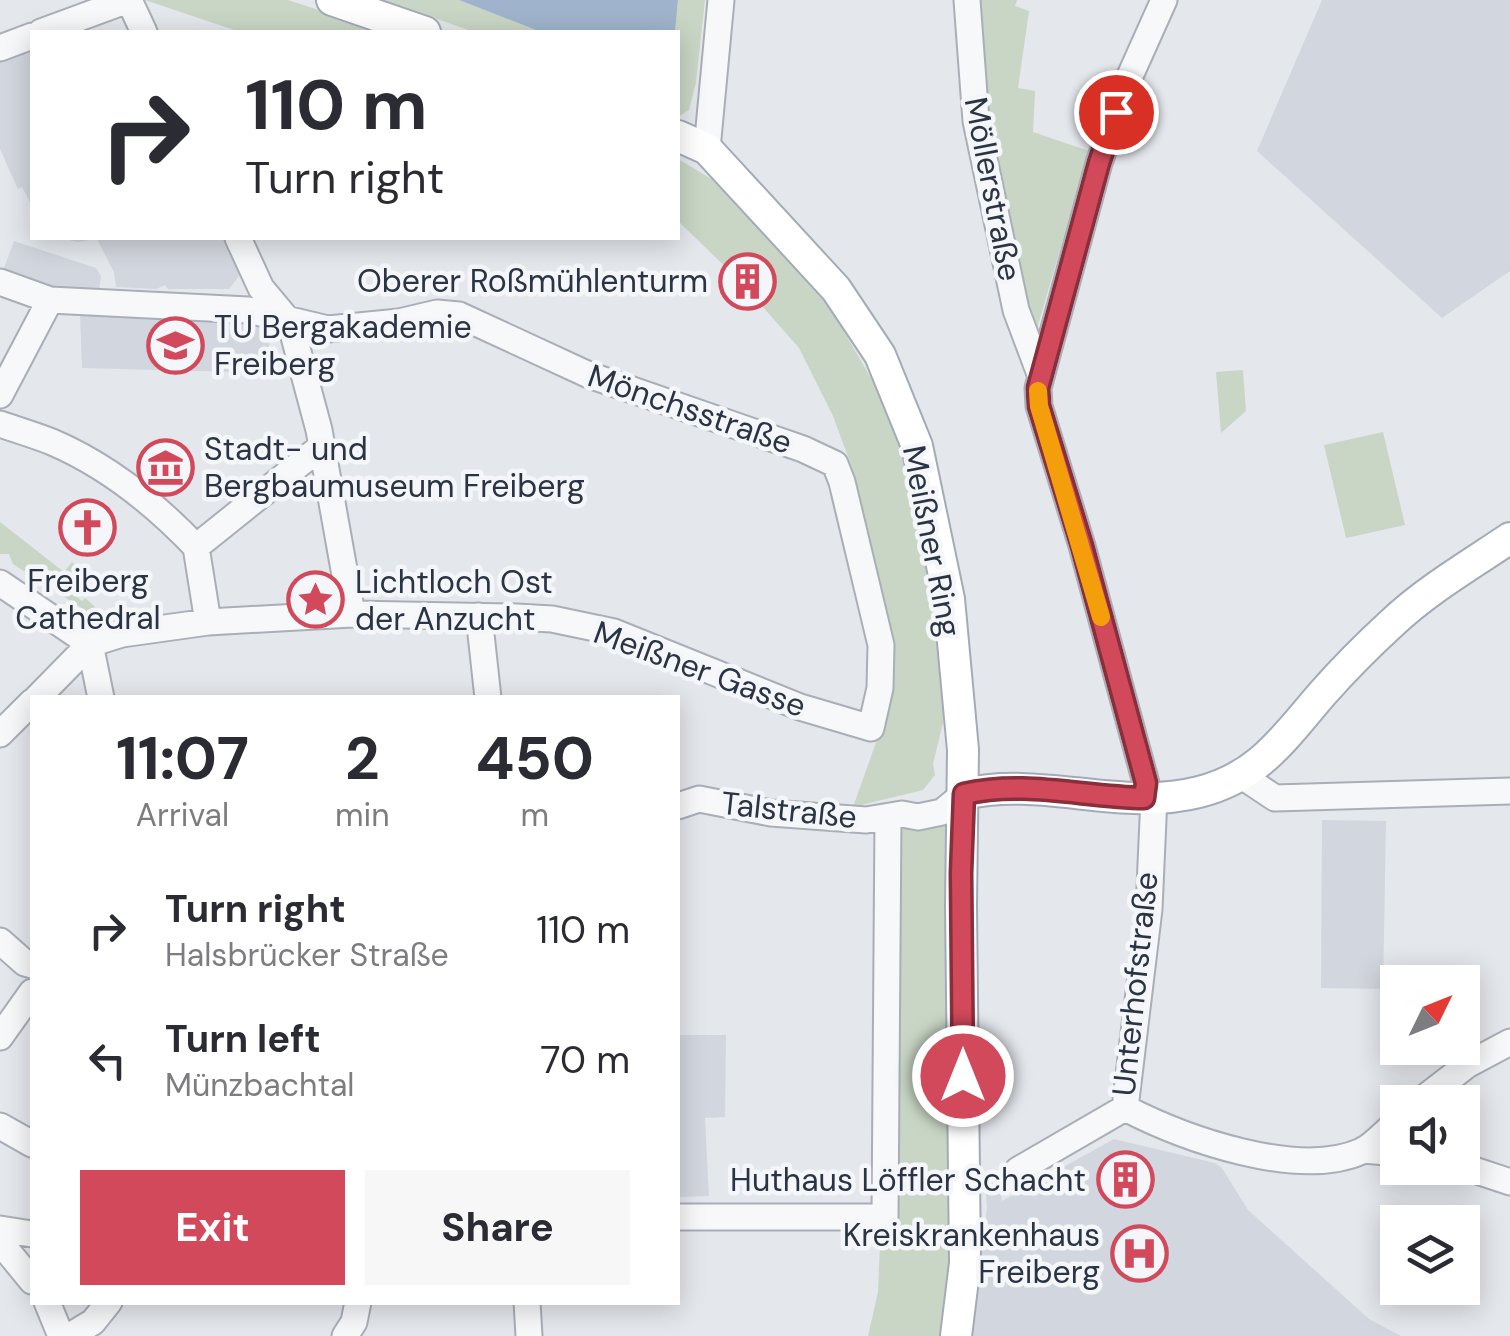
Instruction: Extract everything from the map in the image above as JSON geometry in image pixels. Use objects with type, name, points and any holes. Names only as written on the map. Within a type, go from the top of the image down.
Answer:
[{"type":"main road","points":[[332,0],[419,30]]},
{"type":"main road","name":"Meißner Ring","points":[[680,137],[707,149],[836,289],[880,355],[921,462],[949,598],[963,750],[965,1263],[956,1336]]},
{"type":"main road","points":[[964,794],[990,788],[1020,788],[1149,798],[1194,793],[1242,776],[1275,751],[1324,692],[1394,620],[1510,538]]},
{"type":"street","points":[[46,30],[128,0],[143,30]]},
{"type":"street","points":[[707,149],[721,0]]},
{"type":"street","name":"Möllerstraße","points":[[967,0],[976,122],[1016,310],[1040,374]]},
{"type":"street","points":[[1040,374],[1099,163],[1125,87],[1164,0]]},
{"type":"street","points":[[0,48],[30,37]]},
{"type":"street","points":[[239,240],[261,288],[293,333],[322,446],[352,614]]},
{"type":"street","name":"Mönchsstraße","points":[[0,282],[50,300],[248,310],[328,329],[399,322],[437,313],[459,315],[588,375],[803,449],[834,464],[842,482],[881,644],[880,688],[871,728]]},
{"type":"street","points":[[0,395],[50,300]]},
{"type":"street","name":"Unterhofstraße","points":[[1018,1170],[1125,1108],[1150,909],[1146,783],[1039,406],[1040,374]]},
{"type":"street","points":[[9,428],[52,442],[114,478],[196,546],[208,622]]},
{"type":"street","points":[[196,546],[322,446]]},
{"type":"street","points":[[0,583],[90,644],[100,695]]},
{"type":"street","name":"Meißner Gasse","points":[[90,644],[122,634],[208,622],[352,614],[552,619],[614,632],[800,708],[871,728]]},
{"type":"street","points":[[479,616],[488,695]]},
{"type":"street","points":[[40,695],[90,644]]},
{"type":"street","points":[[0,734],[30,705]]},
{"type":"street","points":[[1242,776],[1275,798],[1510,791]]},
{"type":"street","name":"Talstraße","points":[[680,802],[699,799],[771,813],[842,820],[918,817],[942,812],[964,794]]},
{"type":"street","points":[[680,1217],[885,1217],[895,816]]},
{"type":"street","points":[[0,941],[25,963],[30,962]]},
{"type":"street","points":[[0,1038],[30,995]]},
{"type":"street","points":[[1441,1085],[1467,1065],[1510,1042]]},
{"type":"street","points":[[1125,1108],[1234,1152],[1289,1159],[1380,1151]]},
{"type":"street","points":[[0,1126],[30,1149]]},
{"type":"street","points":[[1363,1150],[1380,1136]]},
{"type":"street","points":[[1480,1172],[1510,1182]]},
{"type":"street","points":[[0,1229],[30,1234]]},
{"type":"street","points":[[0,1242],[30,1279]]},
{"type":"street","points":[[49,1305],[60,1336]]},
{"type":"street","points":[[70,1336],[93,1322],[107,1305]]},
{"type":"street","points":[[345,1336],[354,1322],[357,1305]]},
{"type":"street","points":[[527,1305],[529,1336]]},
{"type":"shaded area","points":[[1322,0],[1510,0],[1510,271],[1442,318],[1257,151]]},
{"type":"shaded area","points":[[30,49],[30,202],[22,187],[18,189],[0,149],[0,59]]},
{"type":"shaded area","points":[[98,240],[228,240],[243,271],[229,289],[116,287],[114,272]]},
{"type":"shaded area","points":[[14,241],[96,268],[101,276],[99,290],[37,289],[1,276]]},
{"type":"shaded area","name":"TU Bergakademie Freiberg","points":[[80,312],[267,321],[271,368],[237,372],[82,368]]},
{"type":"shaded area","points":[[1322,820],[1386,821],[1380,989],[1321,988]]},
{"type":"shaded area","points":[[680,1035],[726,1035],[725,1117],[705,1118],[709,1196],[680,1197]]},
{"type":"shaded area","name":"Kreiskrankenhaus Freiberg","points":[[1114,1139],[1215,1163],[1248,1210],[1369,1319],[1401,1336],[972,1336],[987,1208],[985,1182],[998,1184],[1002,1201]]},
{"type":"green space","points":[[145,0],[288,0],[380,30],[234,30]]},
{"type":"green space","points":[[383,0],[459,0],[536,30],[468,30]]},
{"type":"green space","points":[[678,0],[705,0],[696,83],[689,110],[680,116],[680,30],[675,30]]},
{"type":"green space","points":[[976,0],[1017,0],[1015,6],[1029,11],[1018,88],[1035,91],[1033,132],[1089,151],[1036,332],[1028,333],[981,107]]},
{"type":"green space","points":[[680,160],[725,187],[808,278],[885,402],[912,476],[948,702],[933,764],[935,775],[923,790],[853,807],[879,734],[891,656],[854,473],[833,416],[799,348],[739,280],[680,223]]},
{"type":"green space","points":[[1243,370],[1246,411],[1221,433],[1216,372]]},
{"type":"green space","points":[[1383,432],[1405,525],[1346,538],[1324,445]]},
{"type":"green space","points":[[0,522],[64,572],[72,562],[83,573],[71,585],[79,593],[76,596],[82,601],[85,598],[101,612],[86,618],[77,611],[80,607],[13,564],[9,554],[0,554]]},
{"type":"green space","points":[[947,823],[954,1195],[947,1313],[939,1336],[868,1336],[878,1292],[897,830]]},
{"type":"water","points":[[459,0],[678,0],[675,30],[536,30]]},
{"type":"slow traffic","points":[[1038,391],[1039,406],[1101,617]]},
{"type":"place","name":"Oberer Roßmühlenturm","points":[[747,281]]},
{"type":"place","name":"TU Bergakademie Freiberg","points":[[175,345]]},
{"type":"place","name":"Stadt- und Bergbaumuseum Freiberg","points":[[165,467]]},
{"type":"place","name":"Freiberg Cathedral","points":[[88,527]]},
{"type":"place","name":"Lichtloch Ost der Anzucht","points":[[316,600]]},
{"type":"place","name":"Huthaus Löffler Schacht","points":[[1125,1180]]},
{"type":"place","name":"Kreiskrankenhaus Freiberg","points":[[1139,1253]]},
{"type":"route","points":[[963,1076],[964,794],[990,788],[1020,788],[1144,798],[1146,783],[1082,546],[1039,406],[1038,388],[1116,112]]}]
